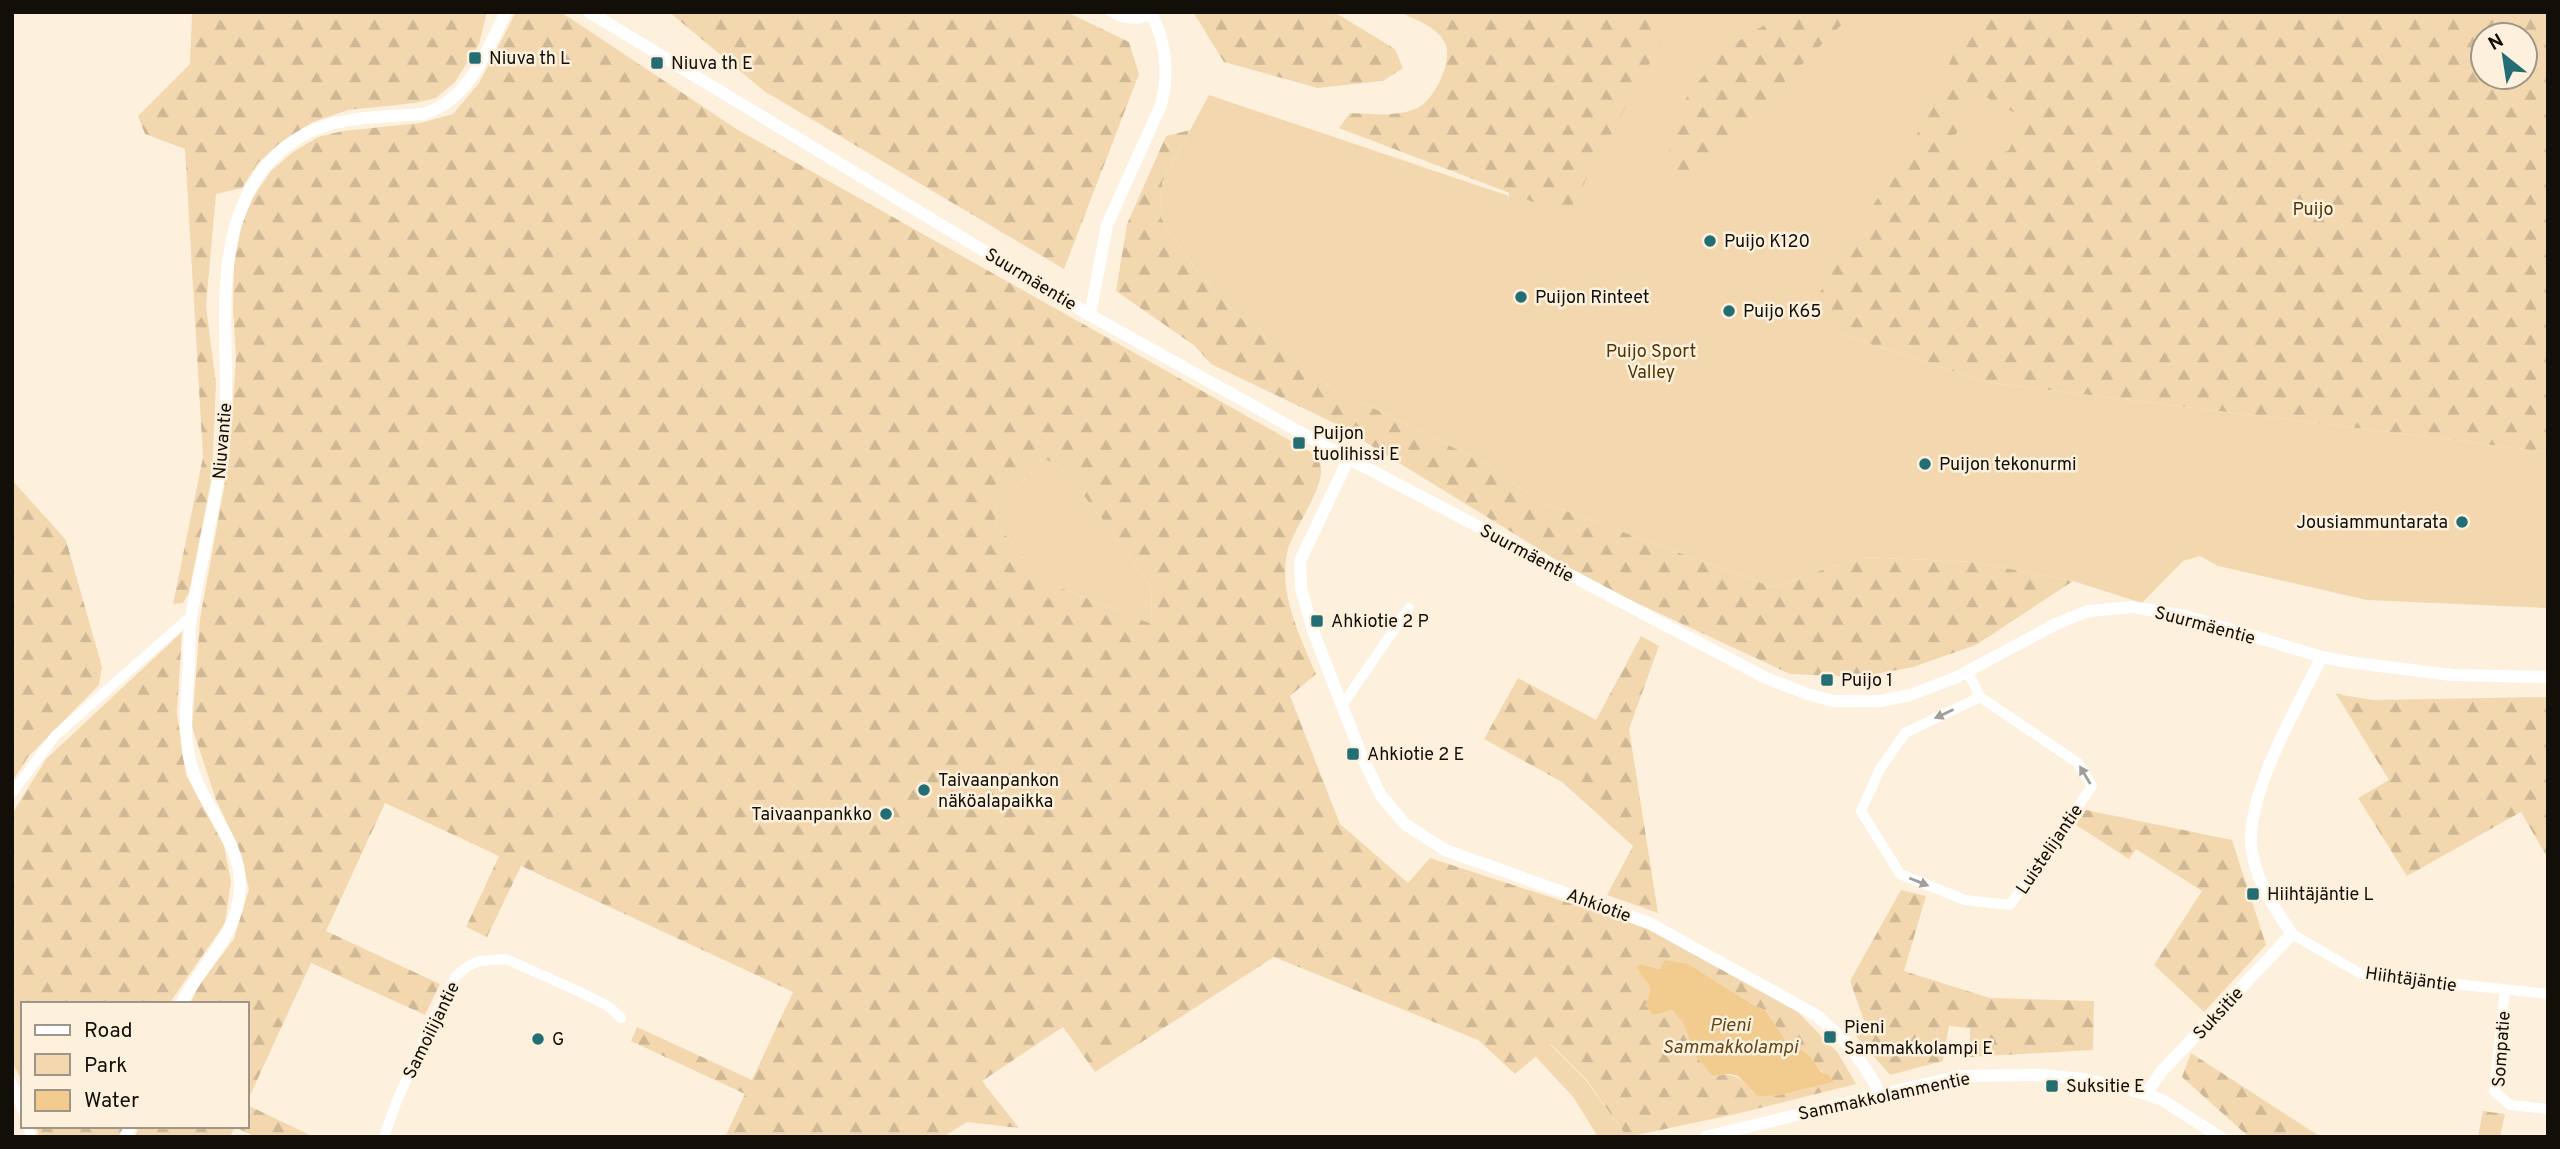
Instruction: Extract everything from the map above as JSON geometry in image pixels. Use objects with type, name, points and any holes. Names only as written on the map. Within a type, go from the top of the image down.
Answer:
[{"type":"street","name":"Niuvantie","points":[[182,1002],[227,935],[236,911],[240,886],[231,845],[204,795],[188,754],[185,724],[191,616],[219,483],[225,424],[225,326],[229,251],[239,214],[261,172],[285,148],[308,131],[328,123],[424,114],[438,110],[456,97],[474,76],[506,12]]},
{"type":"street","name":"Suurmäentie","points":[[589,12],[1090,315],[1349,458],[1766,678],[1807,694],[1834,701],[1880,701],[1910,695],[1968,672],[2056,624],[2088,611],[2132,607],[2186,616],[2322,657],[2452,676],[2548,677]]},
{"type":"street","points":[[1090,315],[1107,225],[1161,105],[1167,64],[1164,43],[1151,14],[1127,20],[1111,12]]},
{"type":"street","name":"Ahkiotie","points":[[1349,458],[1300,561],[1301,588],[1313,631],[1360,752],[1381,796],[1405,824],[1445,850],[1649,923],[1816,1015],[1846,1042],[1875,1084],[1879,1096]]},
{"type":"street","points":[[1343,704],[1409,608]]},
{"type":"street","points":[[12,793],[55,736],[191,616]]},
{"type":"street","name":"Hiihtäjäntie","points":[[2322,657],[2266,773],[2254,817],[2251,842],[2266,896],[2292,934],[2361,974],[2548,994]]},
{"type":"street","points":[[1968,672],[1980,697]]},
{"type":"street","name":"Luistelijantie","points":[[1980,697],[2078,763],[2092,786],[2010,905],[1965,900],[1900,874],[1861,811],[1880,769],[1905,733],[1980,697]]},
{"type":"street","name":"Suksitie","points":[[2146,1094],[2161,1072],[2292,934]]},
{"type":"street","name":"Samoilijantie","points":[[384,1137],[396,1103],[437,1012],[456,976],[468,966],[479,961],[506,959],[608,1006],[621,1018]]},
{"type":"street","name":"Sompatie","points":[[2505,990],[2494,1091],[2510,1105],[2548,1109]]},
{"type":"street","name":"Sammakkolammentie","points":[[1705,1137],[1959,1076],[2016,1075],[2085,1079],[2146,1094],[2164,1101],[2201,1131],[2220,1137]]},
{"type":"street","points":[[12,1083],[21,1107]]},
{"type":"green space","points":[[192,12],[487,12],[479,44],[455,82],[436,98],[415,103],[348,110],[313,122],[280,143],[258,163],[242,188],[216,194],[206,306],[216,384],[212,476],[189,593],[183,603],[173,604],[203,457],[185,149],[145,134],[138,116],[190,64]]},
{"type":"green space","points":[[516,12],[561,12],[738,130],[1316,455],[1321,466],[1318,487],[1288,549],[1285,581],[1292,613],[1316,674],[1290,696],[1340,824],[1408,883],[1430,858],[1655,931],[1791,1005],[1838,1053],[1856,1084],[1736,1114],[1627,1137],[1585,1078],[1551,1044],[1515,1074],[1478,1040],[1274,957],[1095,1072],[1063,1027],[982,1081],[1019,1128],[967,1122],[943,1137],[725,1137],[745,1094],[631,1041],[637,1027],[752,1080],[793,992],[521,866],[487,937],[466,927],[499,856],[385,803],[326,931],[440,984],[425,1015],[311,963],[248,1100],[248,1002],[191,1002],[199,985],[234,939],[249,889],[237,844],[216,800],[192,727],[200,619],[229,460],[236,357],[234,265],[241,227],[253,197],[271,171],[293,152],[318,137],[343,131],[420,123],[453,114],[479,83]],"holes":[[[1047,460],[1062,468],[1121,543],[1151,587],[1152,624],[1054,585],[997,527],[994,512],[997,503]],[[1640,964],[1660,969],[1663,966],[1706,975],[1765,1010],[1785,1039],[1810,1056],[1819,1069],[1834,1082],[1780,1095],[1758,1097],[1736,1077],[1716,1076],[1696,1057],[1683,1021],[1672,1010],[1664,1012],[1645,1006],[1651,995],[1651,985],[1636,967]]]},
{"type":"green space","points":[[669,12],[1067,12],[1129,42],[1139,74],[1064,269],[764,91]]},
{"type":"green space","points":[[1193,12],[1334,12],[1395,49],[1403,68],[1383,81],[1318,88],[1224,62]]},
{"type":"green space","points":[[1398,12],[1670,12],[1660,44],[1567,215],[1339,128],[1350,113],[1391,114],[1415,109],[1429,98],[1441,79],[1447,58],[1444,41],[1429,27]]},
{"type":"green space","name":"Puijo Sport Valley","points":[[1507,12],[2548,12],[2548,380],[1821,318],[1833,332],[1986,382],[2548,452],[2548,608],[2367,600],[2218,566],[2200,556],[2183,561],[2142,603],[2073,581],[1973,562],[1861,557],[1772,587],[1539,501],[1483,462],[1332,388],[1237,315],[1196,270],[1161,218],[1162,182],[1209,95],[1509,196]]},
{"type":"green space","points":[[1823,12],[1854,12],[1681,186],[1673,169],[1668,129],[1692,89],[1729,47],[1774,19]]},
{"type":"green space","name":"Puijo","points":[[1972,12],[2548,12],[2548,452],[1986,382],[1833,332],[1811,307],[1922,126]],"holes":[[[1977,92],[2024,118],[2009,150],[1981,164],[1952,142]]]},
{"type":"green space","points":[[1190,130],[1162,182],[1161,218],[1196,270],[1237,315],[1332,388],[1483,462],[1539,501],[1772,587],[1861,557],[1973,562],[2073,581],[1976,645],[1913,667],[1860,677],[1790,674],[1624,597],[1568,567],[1336,424],[1211,364],[1195,346],[1116,291],[1127,224],[1166,136]]},
{"type":"green space","points":[[1047,460],[1062,468],[1121,543],[1151,587],[1152,624],[1054,585],[997,527],[994,512],[997,503]]},
{"type":"green space","points":[[12,480],[66,540],[102,667],[99,685],[28,757],[12,782]]},
{"type":"green space","points":[[182,632],[177,713],[186,775],[224,846],[231,881],[225,923],[170,1002],[21,1002],[21,1079],[12,1062],[12,814],[46,759]]},
{"type":"green space","points":[[1641,636],[1659,646],[1629,729],[1658,913],[1607,895],[1633,846],[1562,782],[1484,739],[1518,678],[1596,720]]},
{"type":"green space","points":[[2336,694],[2373,700],[2548,697],[2548,859],[2521,812],[2407,876],[2358,798],[2389,780]]},
{"type":"green space","points":[[2086,810],[2232,840],[2266,945],[2204,1012],[2154,965],[2202,891],[2136,849],[2129,859],[2076,825]]},
{"type":"green space","points":[[1901,890],[1926,896],[1904,971],[1990,998],[2094,1001],[2093,1050],[1970,1057],[1970,1028],[1949,1026],[1943,1061],[1890,1075],[1856,1036],[1866,1026],[1850,981]]},
{"type":"green space","points":[[1550,1044],[1584,1078],[1627,1137],[1598,1137],[1574,1098],[1535,1056]]},
{"type":"green space","points":[[2191,1053],[2321,1137],[2249,1137],[2182,1077]]},
{"type":"green space","points":[[248,1105],[314,1137],[256,1137],[237,1128],[248,1128]]},
{"type":"green space","points":[[2483,1111],[2505,1114],[2500,1137],[2478,1137]]},
{"type":"green space","points":[[37,1128],[123,1128],[119,1137],[39,1137]]},
{"type":"green space","points":[[138,1128],[234,1128],[230,1137],[135,1137]]},
{"type":"water","name":"Pieni Sammakkolampi","points":[[1665,960],[1688,964],[1765,1010],[1785,1039],[1810,1056],[1821,1072],[1829,1075],[1834,1082],[1780,1095],[1758,1097],[1738,1076],[1713,1076],[1696,1057],[1683,1022],[1672,1010],[1653,1015],[1645,1005],[1650,988],[1636,967],[1640,964],[1660,969]]},
{"type":"place","name":"Niuva th L","points":[[475,58]]},
{"type":"place","name":"Niuva th E","points":[[657,63]]},
{"type":"place","name":"Puijo K120","points":[[1710,241]]},
{"type":"place","name":"Puijon Rinteet","points":[[1521,297]]},
{"type":"place","name":"Puijo K65","points":[[1729,311]]},
{"type":"place","name":"Puijon tuolihissi E","points":[[1299,443]]},
{"type":"place","name":"Puijon tekonurmi","points":[[1925,464]]},
{"type":"place","name":"Jousiammuntarata","points":[[2462,522]]},
{"type":"place","name":"Ahkiotie 2 P","points":[[1317,621]]},
{"type":"place","name":"Puijo 1","points":[[1827,680]]},
{"type":"place","name":"Ahkiotie 2 E","points":[[1353,754]]},
{"type":"place","name":"Taivaanpankon näköalapaikka","points":[[924,790]]},
{"type":"place","name":"Taivaanpankko","points":[[886,814]]},
{"type":"place","name":"Hiihtäjäntie L","points":[[2253,894]]},
{"type":"place","name":"Pieni Sammakkolampi E","points":[[1830,1037]]},
{"type":"place","name":"G","points":[[538,1039]]},
{"type":"place","name":"Suksitie E","points":[[2052,1086]]}]
